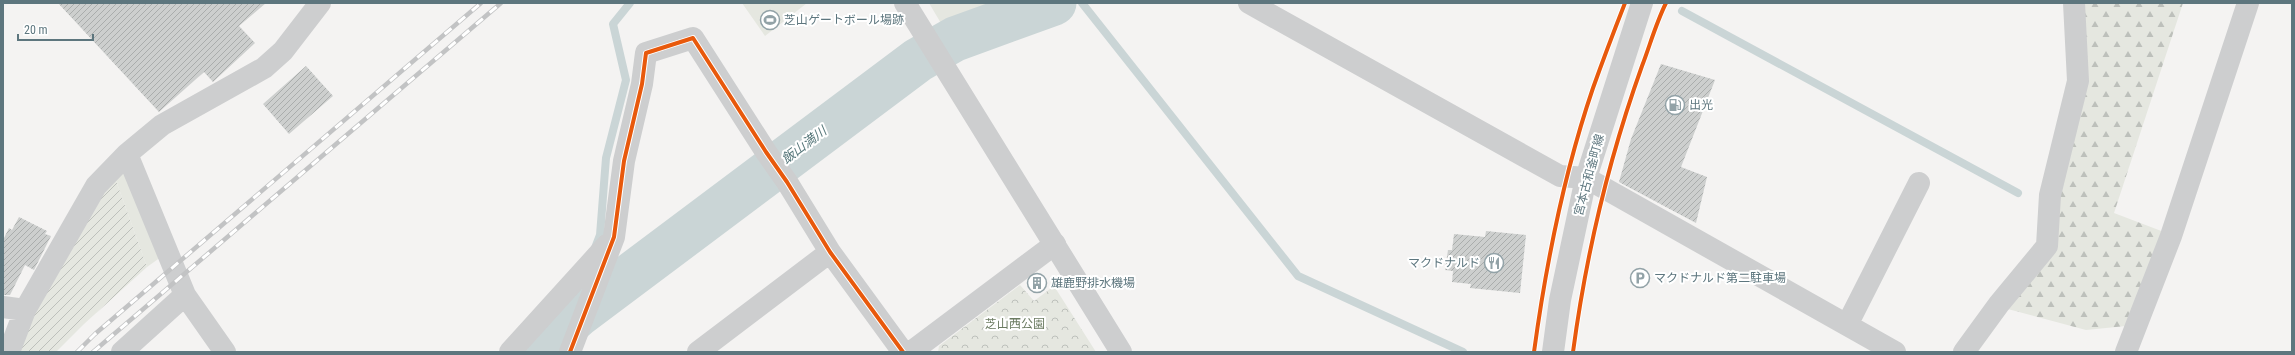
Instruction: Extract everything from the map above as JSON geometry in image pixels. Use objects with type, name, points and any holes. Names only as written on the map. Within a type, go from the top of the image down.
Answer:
[{"type":"street","points":[[9,352],[26,310],[96,186],[126,154],[162,125],[264,68],[283,51],[320,3]]},
{"type":"street","points":[[905,3],[1121,352]]},
{"type":"street","points":[[1248,3],[1560,176],[1586,178],[1895,352]]},
{"type":"street","name":"宮本古和釜町線","points":[[1553,352],[1560,300],[1586,178],[1642,3]]},
{"type":"street","points":[[1964,352],[1998,304],[2047,246],[2050,195],[2078,81],[2074,3]]},
{"type":"street","points":[[2126,352],[2171,236],[2248,3]]},
{"type":"street","points":[[570,352],[614,237],[624,161],[642,84],[646,53],[693,38],[787,182],[830,252],[903,352]]},
{"type":"street","points":[[126,154],[185,295],[225,352]]},
{"type":"street","points":[[1847,325],[1918,182]]},
{"type":"street","points":[[510,352],[614,237]]},
{"type":"street","points":[[911,352],[1055,244]]},
{"type":"street","points":[[698,352],[830,252]]},
{"type":"street","points":[[122,352],[185,295]]},
{"type":"street","points":[[3,307],[26,310]]},
{"type":"green space","name":"芝山ゲートボール場跡","points":[[742,3],[807,3],[765,36]]},
{"type":"green space","points":[[929,3],[1004,3],[942,25]]},
{"type":"green space","points":[[2083,3],[2183,3],[2114,213],[2164,232],[2126,326],[2086,330],[2004,308],[2055,249],[2057,193]]},
{"type":"green space","points":[[118,172],[128,175],[161,257],[147,267],[114,175]]},
{"type":"green space","points":[[114,175],[147,267],[84,324],[56,352],[20,352],[35,310]]},
{"type":"green space","name":"芝山西公園","points":[[1020,285],[1034,301],[1054,286],[1096,352],[938,352],[939,346]]},
{"type":"building","points":[[58,3],[266,3],[239,26],[255,43],[213,82],[204,72],[159,112]]},
{"type":"building","points":[[1661,64],[1715,80],[1681,167],[1707,177],[1696,223],[1619,182],[1631,139]]},
{"type":"building","points":[[306,66],[333,96],[289,134],[263,104]]},
{"type":"building","points":[[19,217],[47,231],[45,234],[51,236],[34,270],[25,265],[10,295],[3,295],[3,240],[9,228],[12,230]]},
{"type":"building","points":[[1486,231],[1526,235],[1520,293],[1470,288],[1471,284],[1452,282],[1453,271],[1445,270],[1448,250],[1452,250],[1454,234],[1485,237]]},
{"type":"waterway","points":[[595,248],[600,235],[606,158],[626,80],[613,24],[630,3]]},
{"type":"waterway","name":"飯山満川","points":[[536,352],[579,314],[918,60],[955,39],[1054,3]]},
{"type":"waterway","points":[[1082,3],[1298,276],[1463,352]]},
{"type":"waterway","points":[[1682,11],[2018,193]]},
{"type":"waterway","points":[[568,323],[583,283]]},
{"type":"railway","points":[[77,352],[95,334],[481,3]]},
{"type":"railway","points":[[93,352],[501,3]]},
{"type":"cycle path","points":[[1534,352],[1550,252],[1573,153],[1593,88],[1625,3]]},
{"type":"cycle path","points":[[1573,352],[1578,316],[1592,243],[1609,171],[1630,101],[1656,26],[1666,3]]},
{"type":"cycle path","points":[[570,352],[614,237],[624,161],[642,84],[646,53],[693,38],[787,182],[830,252],[903,352]]},
{"type":"place","name":"芝山ゲートボール場跡","points":[[770,20]]},
{"type":"place","name":"出光","points":[[1675,105]]},
{"type":"place","name":"マクドナルド","points":[[1494,263]]},
{"type":"place","name":"マクドナルド第二駐車場","points":[[1640,278]]},
{"type":"place","name":"雄鹿野排水機場","points":[[1037,283]]}]
